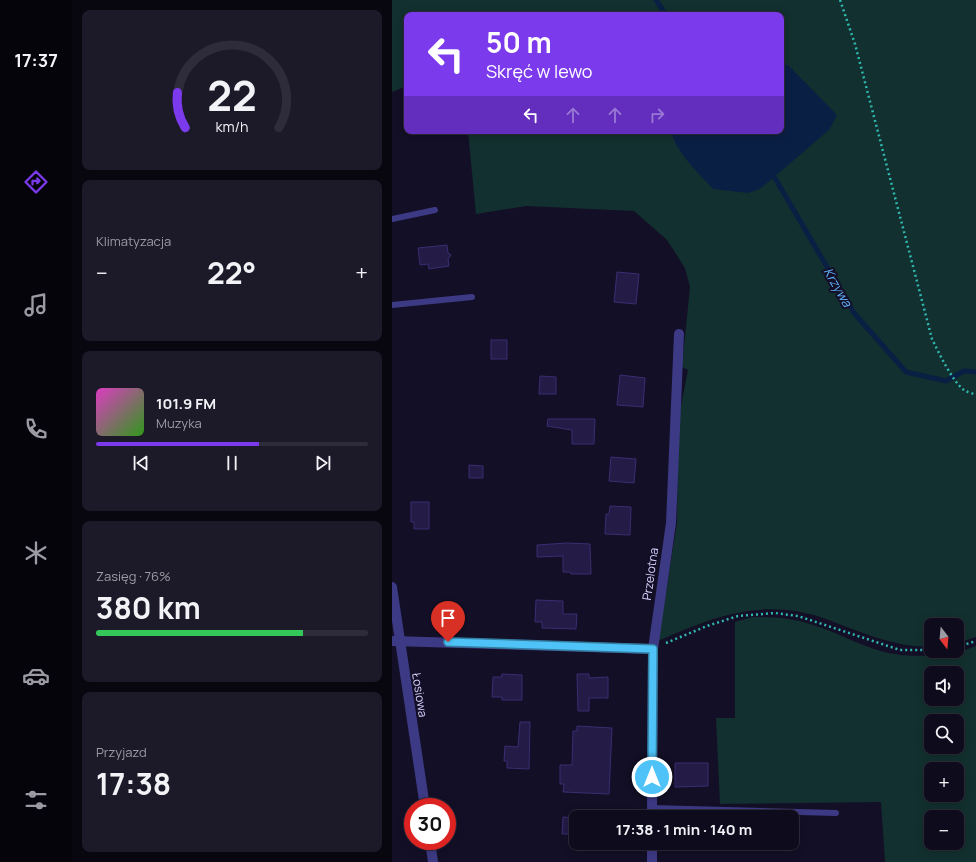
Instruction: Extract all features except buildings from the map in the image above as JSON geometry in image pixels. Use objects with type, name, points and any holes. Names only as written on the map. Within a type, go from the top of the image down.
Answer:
[{"type":"street","name":"Przelotna","points":[[652,810],[653,649],[671,523],[679,334]]},
{"type":"street","name":"Łosiowa","points":[[392,587],[396,641],[402,659],[424,798]]},
{"type":"street","points":[[396,641],[653,649]]},
{"type":"street","points":[[431,850],[433,862]]},
{"type":"street","points":[[652,850],[652,862]]},
{"type":"lane","points":[[392,219],[435,210]]},
{"type":"lane","points":[[392,305],[472,297]]},
{"type":"lane","points":[[799,813],[836,813]]},
{"type":"path","points":[[840,0],[855,44],[932,339],[948,370],[964,390],[976,394]]},
{"type":"path","points":[[653,649],[688,633],[738,616],[775,613],[798,616],[900,650],[924,650]]},
{"type":"path","points":[[964,645],[976,641]]},
{"type":"green space","points":[[392,0],[976,0],[976,637],[964,641],[964,618],[924,618],[924,646],[890,642],[826,619],[803,613],[782,610],[761,610],[740,612],[720,617],[658,641],[677,523],[678,421],[688,370],[682,367],[690,287],[685,268],[667,240],[634,211],[526,206],[476,214],[468,134],[784,134],[784,12],[404,12],[404,87],[392,92]]},
{"type":"green space","points":[[752,617],[790,619],[822,628],[858,643],[885,652],[924,656],[924,658],[964,658],[964,650],[976,646],[976,862],[885,862],[881,802],[720,804],[716,718],[735,718],[735,622]]},
{"type":"water","points":[[784,65],[788,65],[837,115],[829,130],[760,189],[748,193],[713,189],[683,155],[672,134],[784,134]]},
{"type":"waterway","name":"Krzywa","points":[[656,0],[664,12]]},
{"type":"waterway","name":"Krzywa","points":[[772,173],[854,313],[906,372],[946,381],[964,371],[976,372]]},
{"type":"route","points":[[448,642],[653,649],[652,777]]}]
